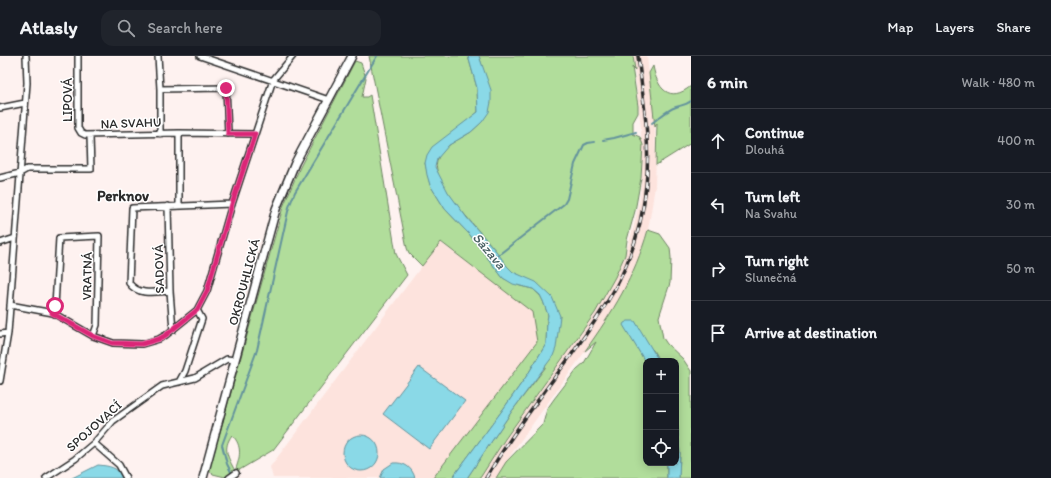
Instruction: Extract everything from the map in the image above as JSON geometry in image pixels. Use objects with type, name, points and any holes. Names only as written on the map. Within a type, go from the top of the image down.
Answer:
[{"type":"main road","name":"OKROUHLICKÁ","points":[[203,478],[276,209],[295,163],[352,56]]},
{"type":"street","points":[[0,381],[8,333],[26,103],[26,56]]},
{"type":"street","name":"LIPOVÁ","points":[[78,56],[78,128],[81,133],[90,136]]},
{"type":"street","points":[[158,56],[160,134]]},
{"type":"street","points":[[200,56],[329,100]]},
{"type":"street","points":[[10,305],[52,313],[93,336],[112,343],[142,344],[159,339],[173,330],[197,310],[207,291],[232,204],[273,80],[293,56]]},
{"type":"street","points":[[160,89],[226,88],[228,134]]},
{"type":"street","points":[[0,108],[26,103]]},
{"type":"street","points":[[179,133],[179,206]]},
{"type":"street","name":"NA SVAHU","points":[[20,173],[27,169],[92,169],[90,136],[179,133],[255,134]]},
{"type":"street","points":[[0,178],[20,173]]},
{"type":"street","points":[[170,291],[141,292],[133,288],[129,280],[132,208],[232,204]]},
{"type":"street","name":"SADOVÁ","points":[[168,206],[170,291],[173,330]]},
{"type":"street","name":"VRATNÁ","points":[[52,313],[55,306],[59,238],[99,236],[97,325],[93,336]]},
{"type":"street","points":[[0,243],[15,238]]},
{"type":"street","points":[[178,382],[185,371],[202,319],[197,310]]},
{"type":"street","points":[[0,334],[8,333]]},
{"type":"street","name":"SPOJOVACÍ","points":[[46,478],[75,459],[94,443],[113,421],[162,386],[195,378],[227,359],[235,360]]},
{"type":"street","points":[[94,443],[119,464],[126,478]]},
{"type":"street","points":[[229,478],[236,473]]},
{"type":"shaded area","points":[[633,56],[647,56],[655,127],[656,156],[655,186],[648,230],[638,260],[622,296],[607,321],[516,447],[496,478],[480,478],[505,439],[595,313],[609,289],[625,255],[634,226],[640,198],[642,172],[641,128]]},
{"type":"shaded area","points":[[440,242],[532,311],[538,341],[433,478],[273,478],[270,467]]},
{"type":"green space","points":[[369,56],[468,56],[477,88],[478,112],[453,132],[425,163],[430,185],[445,209],[470,235],[503,278],[520,286],[533,289],[540,295],[548,315],[546,344],[528,374],[452,478],[433,478],[537,342],[532,312],[441,242],[422,266],[409,253]]},
{"type":"green space","points":[[479,56],[633,56],[635,70],[632,67],[638,113],[633,122],[633,134],[640,137],[643,145],[641,178],[635,211],[627,240],[625,255],[615,277],[595,313],[505,439],[480,478],[467,478],[512,411],[545,368],[560,316],[521,276],[508,268],[496,251],[459,208],[441,182],[437,170],[437,161],[442,151],[471,132],[482,122],[482,65]]},
{"type":"green space","points":[[355,61],[361,63],[366,78],[362,97],[367,97],[370,95],[396,254],[407,275],[273,450],[225,477],[213,474],[209,471],[283,207],[300,167]],"holes":[[[232,435],[238,443],[240,452],[235,471],[227,453],[227,445]]]},
{"type":"green space","points":[[653,66],[658,81],[665,91],[676,94],[691,86],[691,143],[656,165],[657,123],[655,127],[649,73]]},
{"type":"green space","points":[[648,230],[660,234],[670,248],[670,283],[659,317],[663,338],[667,344],[683,359],[691,371],[691,478],[679,478],[679,358],[657,358],[653,350],[624,325],[643,358],[643,466],[667,466],[667,478],[496,478],[506,462],[543,424],[547,409],[577,369],[584,363],[596,342],[585,351],[605,322],[630,279]]},
{"type":"water","name":"Sázava","points":[[468,56],[479,56],[491,90],[489,112],[482,122],[471,132],[449,145],[437,159],[435,167],[448,192],[467,218],[507,266],[513,272],[536,282],[552,297],[560,316],[556,348],[553,356],[512,411],[467,478],[452,478],[528,374],[546,344],[548,315],[540,295],[533,289],[513,284],[503,278],[470,235],[445,209],[430,185],[425,163],[427,155],[432,147],[478,112],[477,88]]},
{"type":"water","points":[[628,321],[635,321],[657,358],[643,358],[623,325]]},
{"type":"water","points":[[419,367],[465,401],[429,449],[383,414]]},
{"type":"water","points":[[361,435],[371,438],[376,443],[379,453],[376,463],[371,468],[361,471],[351,468],[346,463],[343,453],[346,443],[351,438]]},
{"type":"water","points":[[679,442],[680,453],[679,478],[667,478],[667,466],[679,466]]},
{"type":"water","points":[[393,463],[401,463],[410,468],[415,478],[380,478],[384,469]]},
{"type":"water","points":[[98,465],[116,469],[123,478],[72,478]]},
{"type":"waterway","points":[[234,478],[227,464],[222,445],[257,350],[289,207],[295,192],[377,56]]},
{"type":"waterway","points":[[652,123],[670,110],[691,101]]},
{"type":"waterway","points":[[603,140],[636,132]]},
{"type":"waterway","name":"Sázava","points":[[497,256],[564,204],[567,199],[575,164],[584,145],[594,142]]},
{"type":"railway","points":[[486,478],[516,431],[603,309],[614,291],[629,258],[643,210],[648,153],[646,120],[638,56]]},
{"type":"district","name":"Perknov","points":[[123,196]]},
{"type":"route","points":[[55,306],[52,313],[93,336],[112,343],[142,344],[159,339],[166,335],[197,310],[207,291],[232,204],[255,134],[228,134],[226,88]]}]
